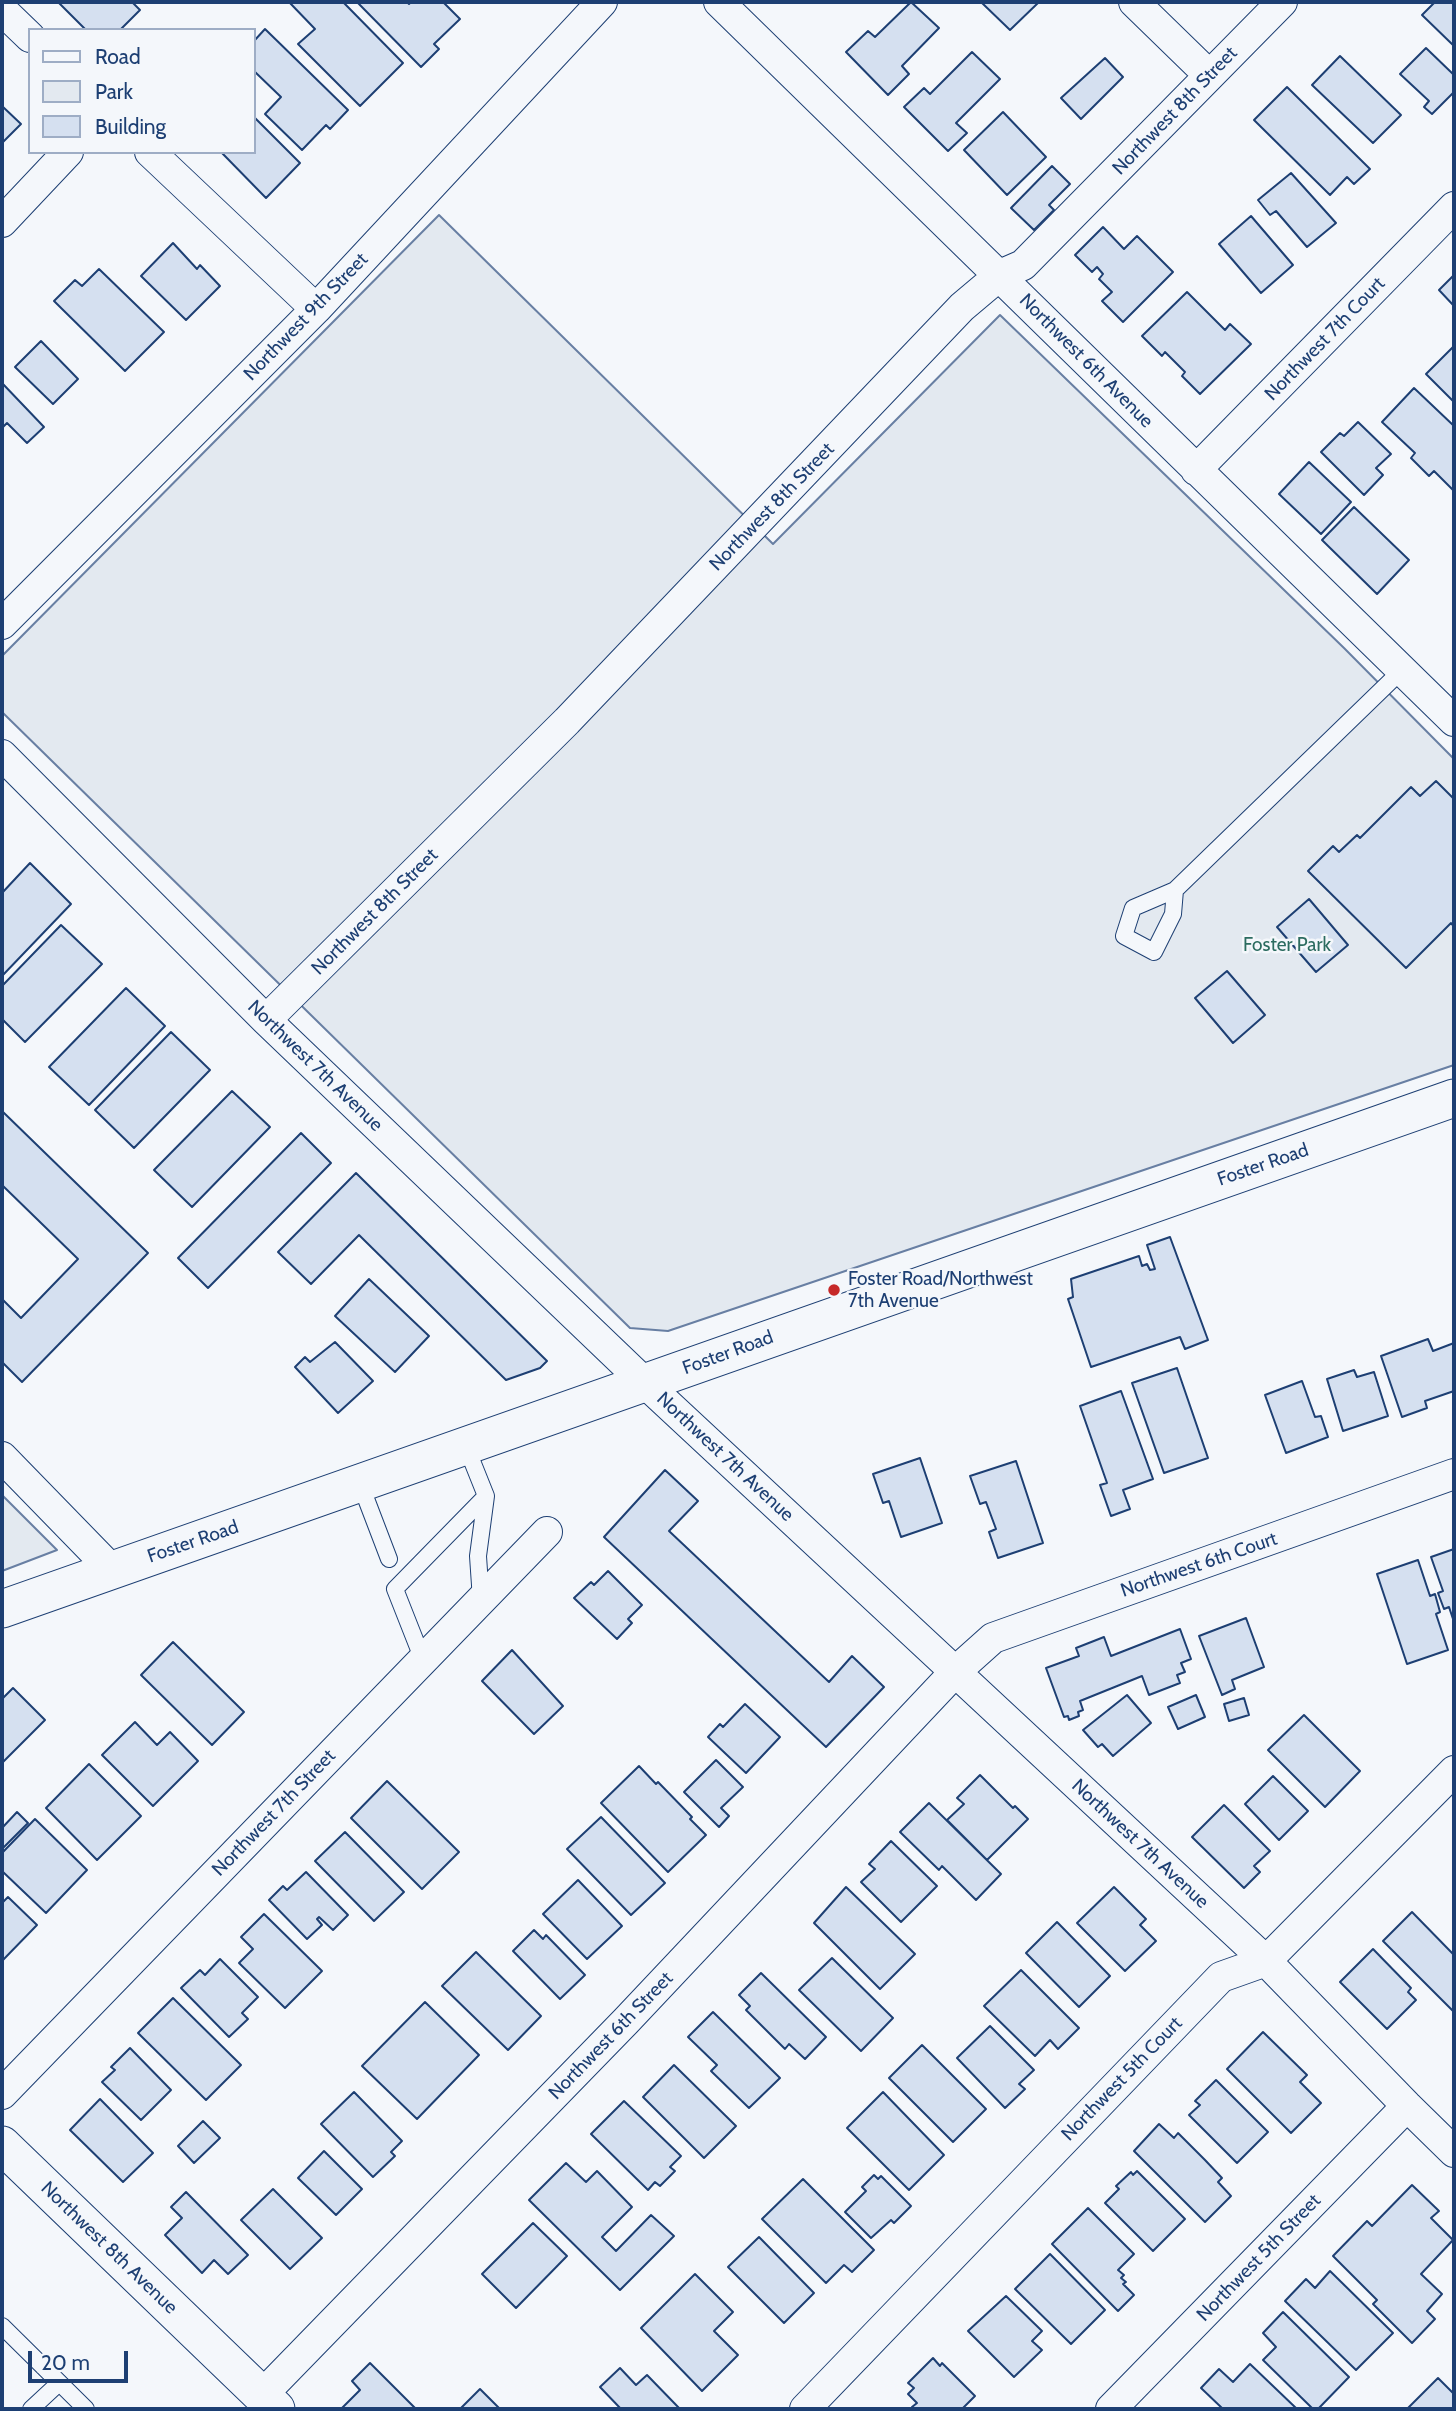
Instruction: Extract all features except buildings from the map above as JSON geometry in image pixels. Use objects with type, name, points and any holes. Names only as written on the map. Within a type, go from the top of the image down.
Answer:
[{"type":"street","name":"Northwest 9th Street","points":[[2,624],[317,309],[602,2]]},
{"type":"street","name":"Northwest 6th Avenue","points":[[719,2],[1454,721]]},
{"type":"street","points":[[1134,2],[1209,75]]},
{"type":"street","name":"Northwest 8th Street","points":[[266,1020],[567,721],[962,307],[1000,275],[1023,265],[1282,2]]},
{"type":"street","points":[[2,10],[28,35]]},
{"type":"street","points":[[2,222],[66,154]]},
{"type":"street","points":[[152,154],[317,309]]},
{"type":"street","name":"Northwest 7th Court","points":[[1196,470],[1454,207]]},
{"type":"street","name":"Northwest 7th Avenue","points":[[2,755],[266,1020],[645,1383],[1266,1961],[1454,2152]]},
{"type":"street","name":"Foster Road","points":[[2,1609],[1454,1098]]},
{"type":"street","points":[[2,1457],[113,1570]]},
{"type":"street","name":"Northwest 6th Court","points":[[955,1672],[993,1637],[1454,1475]]},
{"type":"street","name":"Northwest 7th Street","points":[[2,2094],[547,1532]]},
{"type":"street","name":"Northwest 6th Street","points":[[269,2402],[955,1672]]},
{"type":"street","name":"Northwest 5th Court","points":[[805,2409],[1221,1976],[1266,1961],[1454,1771]]},
{"type":"street","name":"Northwest 5th Street","points":[[1111,2409],[1406,2106]]},
{"type":"street","name":"Northwest 8th Avenue","points":[[2,2146],[269,2402]]},
{"type":"lane","points":[[1175,890],[1401,671]]},
{"type":"lane","points":[[466,1446],[485,1496],[478,1556],[481,1600]]},
{"type":"lane","points":[[360,1483],[389,1559]]},
{"type":"lane","points":[[423,1660],[395,1589],[485,1496]]},
{"type":"lane","points":[[2,2326],[86,2409]]},
{"type":"lane","points":[[31,2409],[59,2383]]},
{"type":"green space","name":"Foster Park","points":[[439,215],[773,544],[1000,315],[1344,648],[1454,759],[1454,1065],[668,1331],[630,1328],[2,712],[2,656]]},
{"type":"green space","points":[[2,1495],[57,1550],[2,1571]]},
{"type":"place","name":"Foster Road/Northwest 7th Avenue","points":[[834,1290]]}]
